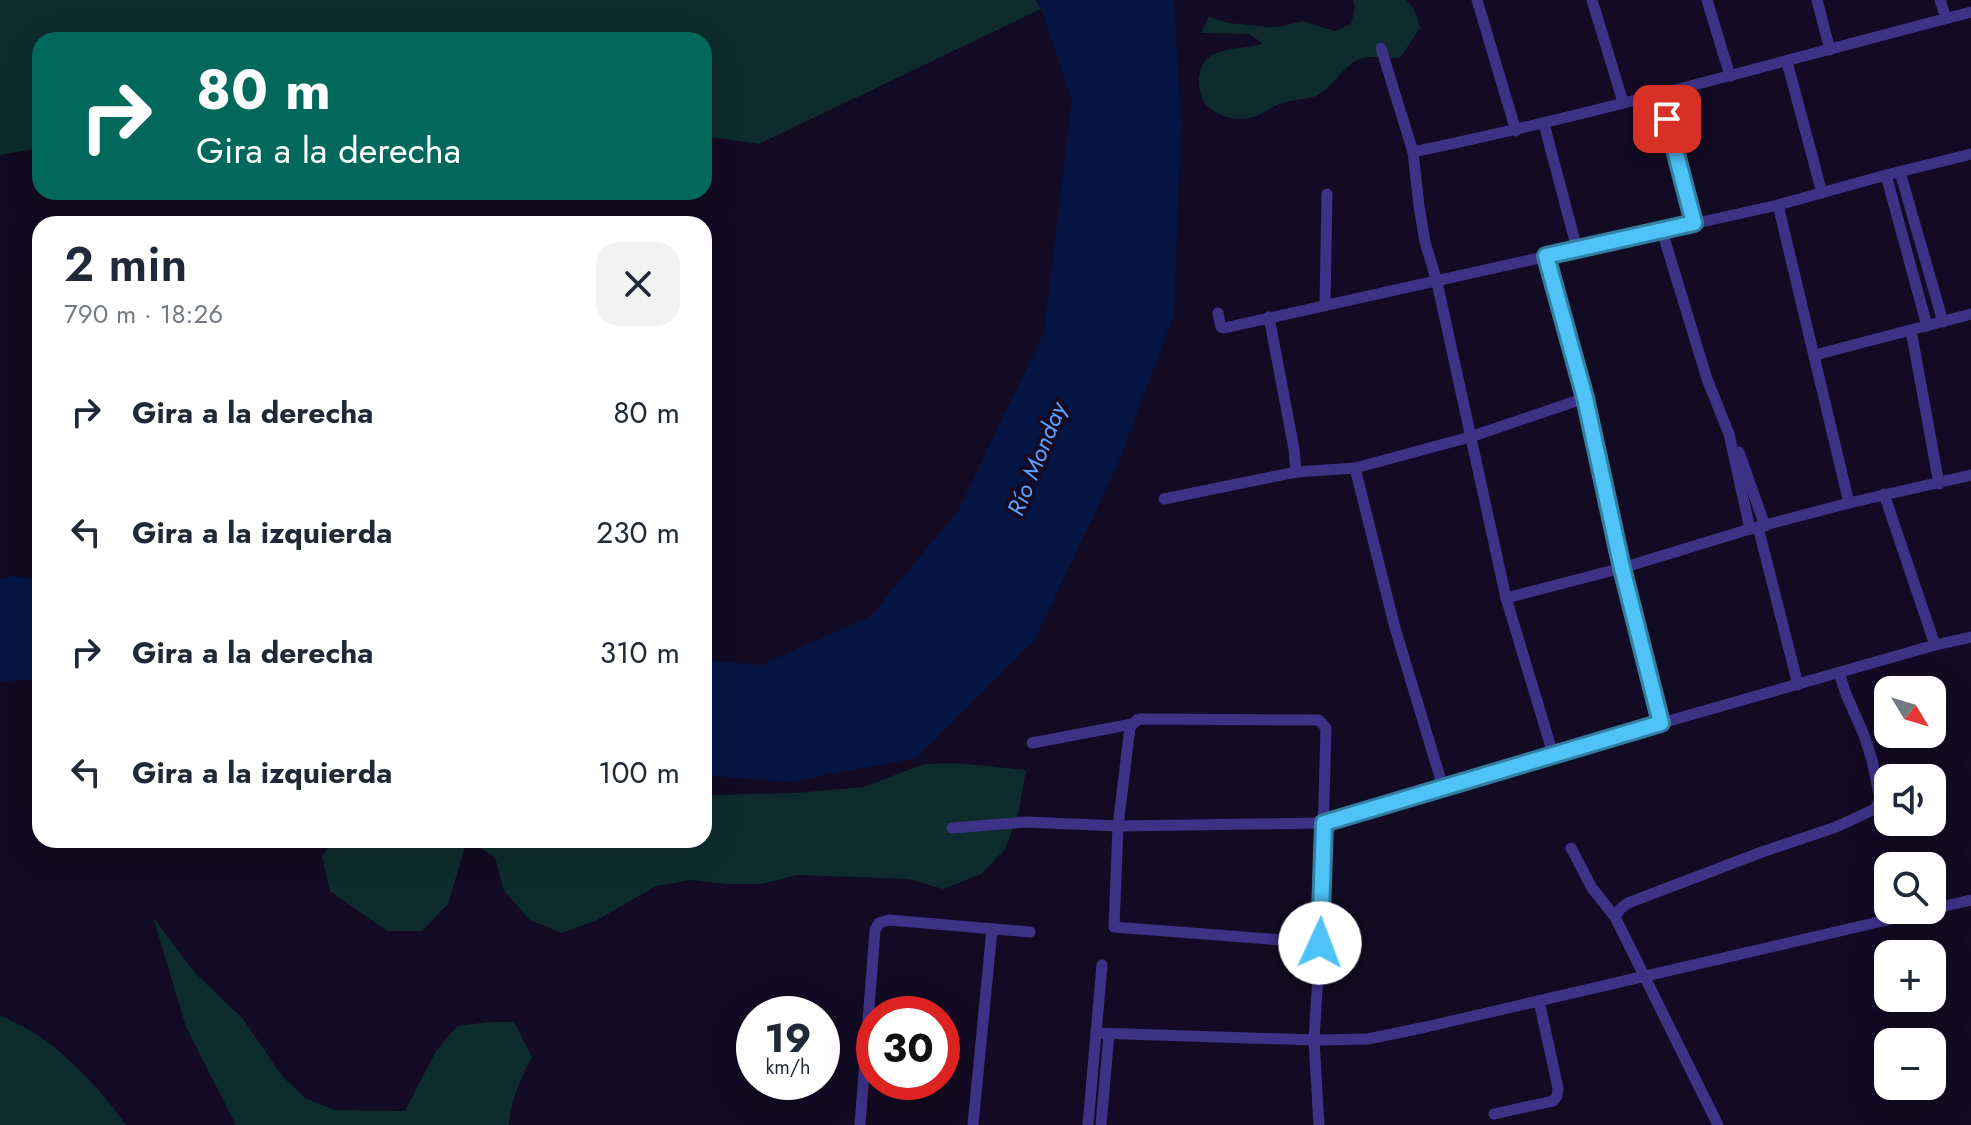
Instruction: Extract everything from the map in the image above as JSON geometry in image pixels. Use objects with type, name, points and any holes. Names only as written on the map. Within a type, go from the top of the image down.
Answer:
[{"type":"street","points":[[1477,0],[1516,131]]},
{"type":"street","points":[[1592,0],[1623,102]]},
{"type":"street","points":[[1707,0],[1730,76]]},
{"type":"street","points":[[1817,0],[1830,50]]},
{"type":"street","points":[[1940,0],[1946,18]]},
{"type":"street","points":[[1413,152],[1544,124],[1971,12]]},
{"type":"street","points":[[1381,48],[1413,152],[1425,242],[1437,282],[1506,598],[1553,754]]},
{"type":"street","points":[[1787,62],[1822,193]]},
{"type":"street","points":[[1659,93],[1694,223]]},
{"type":"street","points":[[1544,124],[1577,249]]},
{"type":"street","points":[[1218,313],[1221,327],[1224,328],[1778,205],[1971,154]]},
{"type":"street","points":[[1900,172],[1943,322]]},
{"type":"street","points":[[1886,175],[1927,326]]},
{"type":"street","points":[[1325,305],[1327,194]]},
{"type":"street","points":[[1778,205],[1849,503]]},
{"type":"street","points":[[1662,231],[1707,379],[1729,434],[1735,441],[1798,685]]},
{"type":"street","points":[[1546,256],[1585,398],[1622,568],[1661,723]]},
{"type":"street","points":[[1815,355],[1971,314]]},
{"type":"street","points":[[1269,317],[1296,472]]},
{"type":"street","points":[[1911,330],[1939,484]]},
{"type":"street","points":[[1164,499],[1296,472],[1355,468],[1470,437],[1585,398]]},
{"type":"street","points":[[1355,468],[1395,628],[1443,787]]},
{"type":"street","points":[[1506,598],[1622,568],[1758,527],[1971,475]]},
{"type":"street","points":[[1884,494],[1935,645]]},
{"type":"street","points":[[952,828],[1026,822],[1118,826],[1324,823],[1553,754],[1971,637]]},
{"type":"street","points":[[1615,917],[1628,903],[1836,827],[1875,809],[1880,799],[1872,760],[1839,673]]},
{"type":"street","points":[[1032,743],[1132,724],[1142,719],[1319,720],[1326,728],[1314,1040],[1319,1125]]},
{"type":"street","points":[[1132,724],[1118,826],[1114,927],[1320,943]]},
{"type":"street","points":[[1571,848],[1592,888],[1615,917],[1718,1125]]},
{"type":"street","points":[[1946,906],[1971,900]]},
{"type":"street","points":[[860,1125],[875,930],[879,923],[889,920],[1030,932]]},
{"type":"street","points":[[1102,1034],[1368,1039],[1874,923]]},
{"type":"street","points":[[973,1125],[992,929]]},
{"type":"street","points":[[1101,1125],[1102,965]]},
{"type":"street","points":[[1494,1114],[1553,1101],[1557,1096],[1558,1088],[1539,1001]]},
{"type":"street","points":[[1088,1125],[1102,1034]]},
{"type":"green space","points":[[0,0],[1036,0],[1041,9],[759,144],[712,137],[712,32],[32,32],[32,149],[0,155]]},
{"type":"green space","points":[[1353,0],[1406,0],[1415,11],[1420,28],[1400,58],[1363,58],[1345,69],[1317,96],[1282,103],[1253,117],[1240,119],[1223,116],[1204,102],[1199,84],[1201,71],[1212,55],[1263,44],[1250,34],[1201,33],[1209,17],[1229,23],[1266,27],[1302,21],[1335,31],[1351,24],[1355,7]]},
{"type":"green space","points":[[957,763],[1026,770],[1018,815],[1005,849],[981,874],[943,889],[909,879],[798,875],[761,884],[691,880],[656,886],[597,920],[562,933],[530,920],[504,891],[495,857],[481,848],[712,848],[712,795],[796,793],[864,787],[924,764]]},
{"type":"green space","points":[[328,848],[465,848],[448,904],[422,931],[387,931],[330,891],[322,856]]},
{"type":"green space","points":[[153,917],[194,972],[243,1019],[282,1076],[305,1098],[335,1110],[405,1111],[436,1051],[457,1026],[514,1022],[532,1057],[514,1098],[509,1125],[236,1125],[186,1027]]},
{"type":"green space","points":[[0,1015],[34,1033],[75,1065],[126,1125],[0,1125]]},
{"type":"water","name":"Río Monday","points":[[1038,0],[1174,0],[1181,123],[1174,315],[1118,464],[1035,639],[916,758],[790,782],[712,776],[712,661],[761,665],[871,616],[958,511],[1044,332],[1072,99]]},
{"type":"water","points":[[0,578],[32,578],[32,680],[0,682]]},
{"type":"route","points":[[1320,943],[1324,823],[1661,723],[1622,568],[1585,398],[1546,256],[1694,223],[1667,119]]}]
